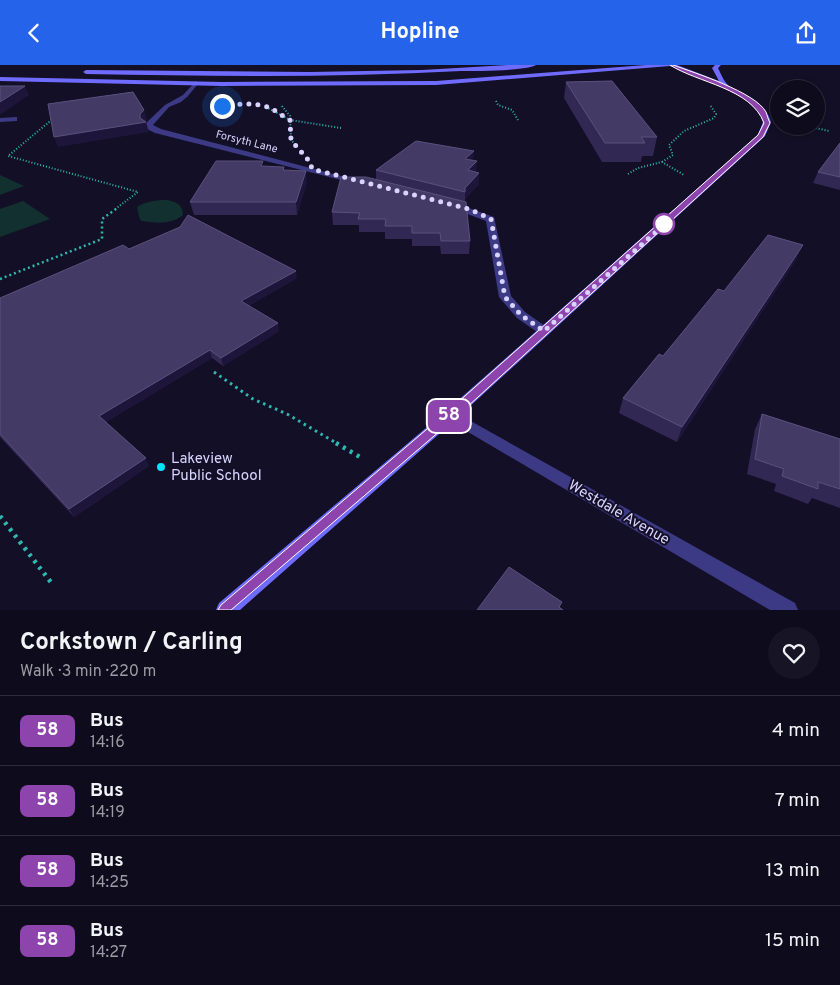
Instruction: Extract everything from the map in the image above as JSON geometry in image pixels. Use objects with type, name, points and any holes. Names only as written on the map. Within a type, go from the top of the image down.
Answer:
[{"type":"main road","points":[[83,72],[312,74],[476,70],[533,65]]},
{"type":"main road","points":[[0,79],[196,83],[436,83],[670,65],[725,87],[754,102],[763,111],[767,123],[761,136],[451,415],[226,610]]},
{"type":"main road","points":[[718,65],[715,68],[725,87]]},
{"type":"street","name":"Forsyth Lane","points":[[196,83],[185,96],[167,106],[148,126],[158,131],[369,184]]},
{"type":"street","points":[[0,120],[14,119]]},
{"type":"street","points":[[443,203],[469,209],[491,219],[505,297],[521,315],[544,331]]},
{"type":"street","name":"Westdale Avenue","points":[[451,415],[788,610]]},
{"type":"path","points":[[499,97],[495,102],[512,110],[518,120]]},
{"type":"path","points":[[628,174],[638,168],[662,162],[672,155],[669,145],[684,131],[714,118],[716,114],[706,101]]},
{"type":"path","points":[[281,104],[290,116],[291,140],[310,162],[312,169]]},
{"type":"path","points":[[263,107],[271,109],[280,116],[290,120],[341,128]]},
{"type":"path","points":[[0,279],[102,239],[102,219],[138,192],[8,156],[57,115]]},
{"type":"path","points":[[825,130],[829,131]]},
{"type":"path","points":[[662,162],[685,175]]},
{"type":"path","points":[[214,372],[253,399],[287,414],[361,458]]},
{"type":"path","points":[[0,516],[53,585]]},
{"type":"green space","points":[[0,175],[24,186],[0,195]]},
{"type":"green space","points":[[167,200],[178,204],[183,215],[168,222],[141,221],[137,207],[152,201]]},
{"type":"green space","points":[[23,201],[50,219],[0,237],[0,209]]},
{"type":"building","points":[[612,81],[657,137],[641,137],[645,143],[605,143],[566,82]]},
{"type":"building","points":[[0,86],[25,86],[0,102]]},
{"type":"building","points":[[133,92],[144,110],[140,114],[140,118],[146,122],[54,137],[48,104]]},
{"type":"building","points":[[416,141],[474,151],[465,159],[477,161],[468,170],[479,173],[465,188],[465,192],[376,170]]},
{"type":"building","points":[[840,143],[840,177],[818,172]]},
{"type":"building","points":[[216,161],[263,161],[261,166],[284,167],[283,170],[306,171],[296,202],[190,202]]},
{"type":"building","points":[[341,177],[366,177],[466,202],[470,241],[441,241],[440,233],[412,233],[412,226],[385,226],[386,219],[358,219],[360,213],[332,212]]},
{"type":"building","points":[[188,215],[296,271],[241,301],[278,323],[221,358],[210,350],[99,416],[146,458],[69,509],[0,434],[0,298],[123,245],[129,249],[180,227]]},
{"type":"building","points":[[768,235],[803,245],[682,427],[623,398],[659,354],[663,356],[718,289],[724,291]]},
{"type":"building","points":[[762,414],[840,439],[840,489],[818,482],[818,489],[782,476],[784,469],[755,459]]},
{"type":"building","points":[[509,567],[562,602],[559,607],[563,610],[477,610]]},
{"type":"bus line","name":"58","points":[[226,610],[451,415],[761,136],[767,123],[763,111],[754,102],[725,87],[672,65]]},
{"type":"place","name":"Lakeview Public School","points":[[161,467]]},
{"type":"route","points":[[222,106],[235,104],[256,105],[271,109],[280,116],[290,120],[291,140],[310,162],[312,169],[469,209],[491,219],[505,297],[521,315],[544,331],[666,223],[664,224]]}]
